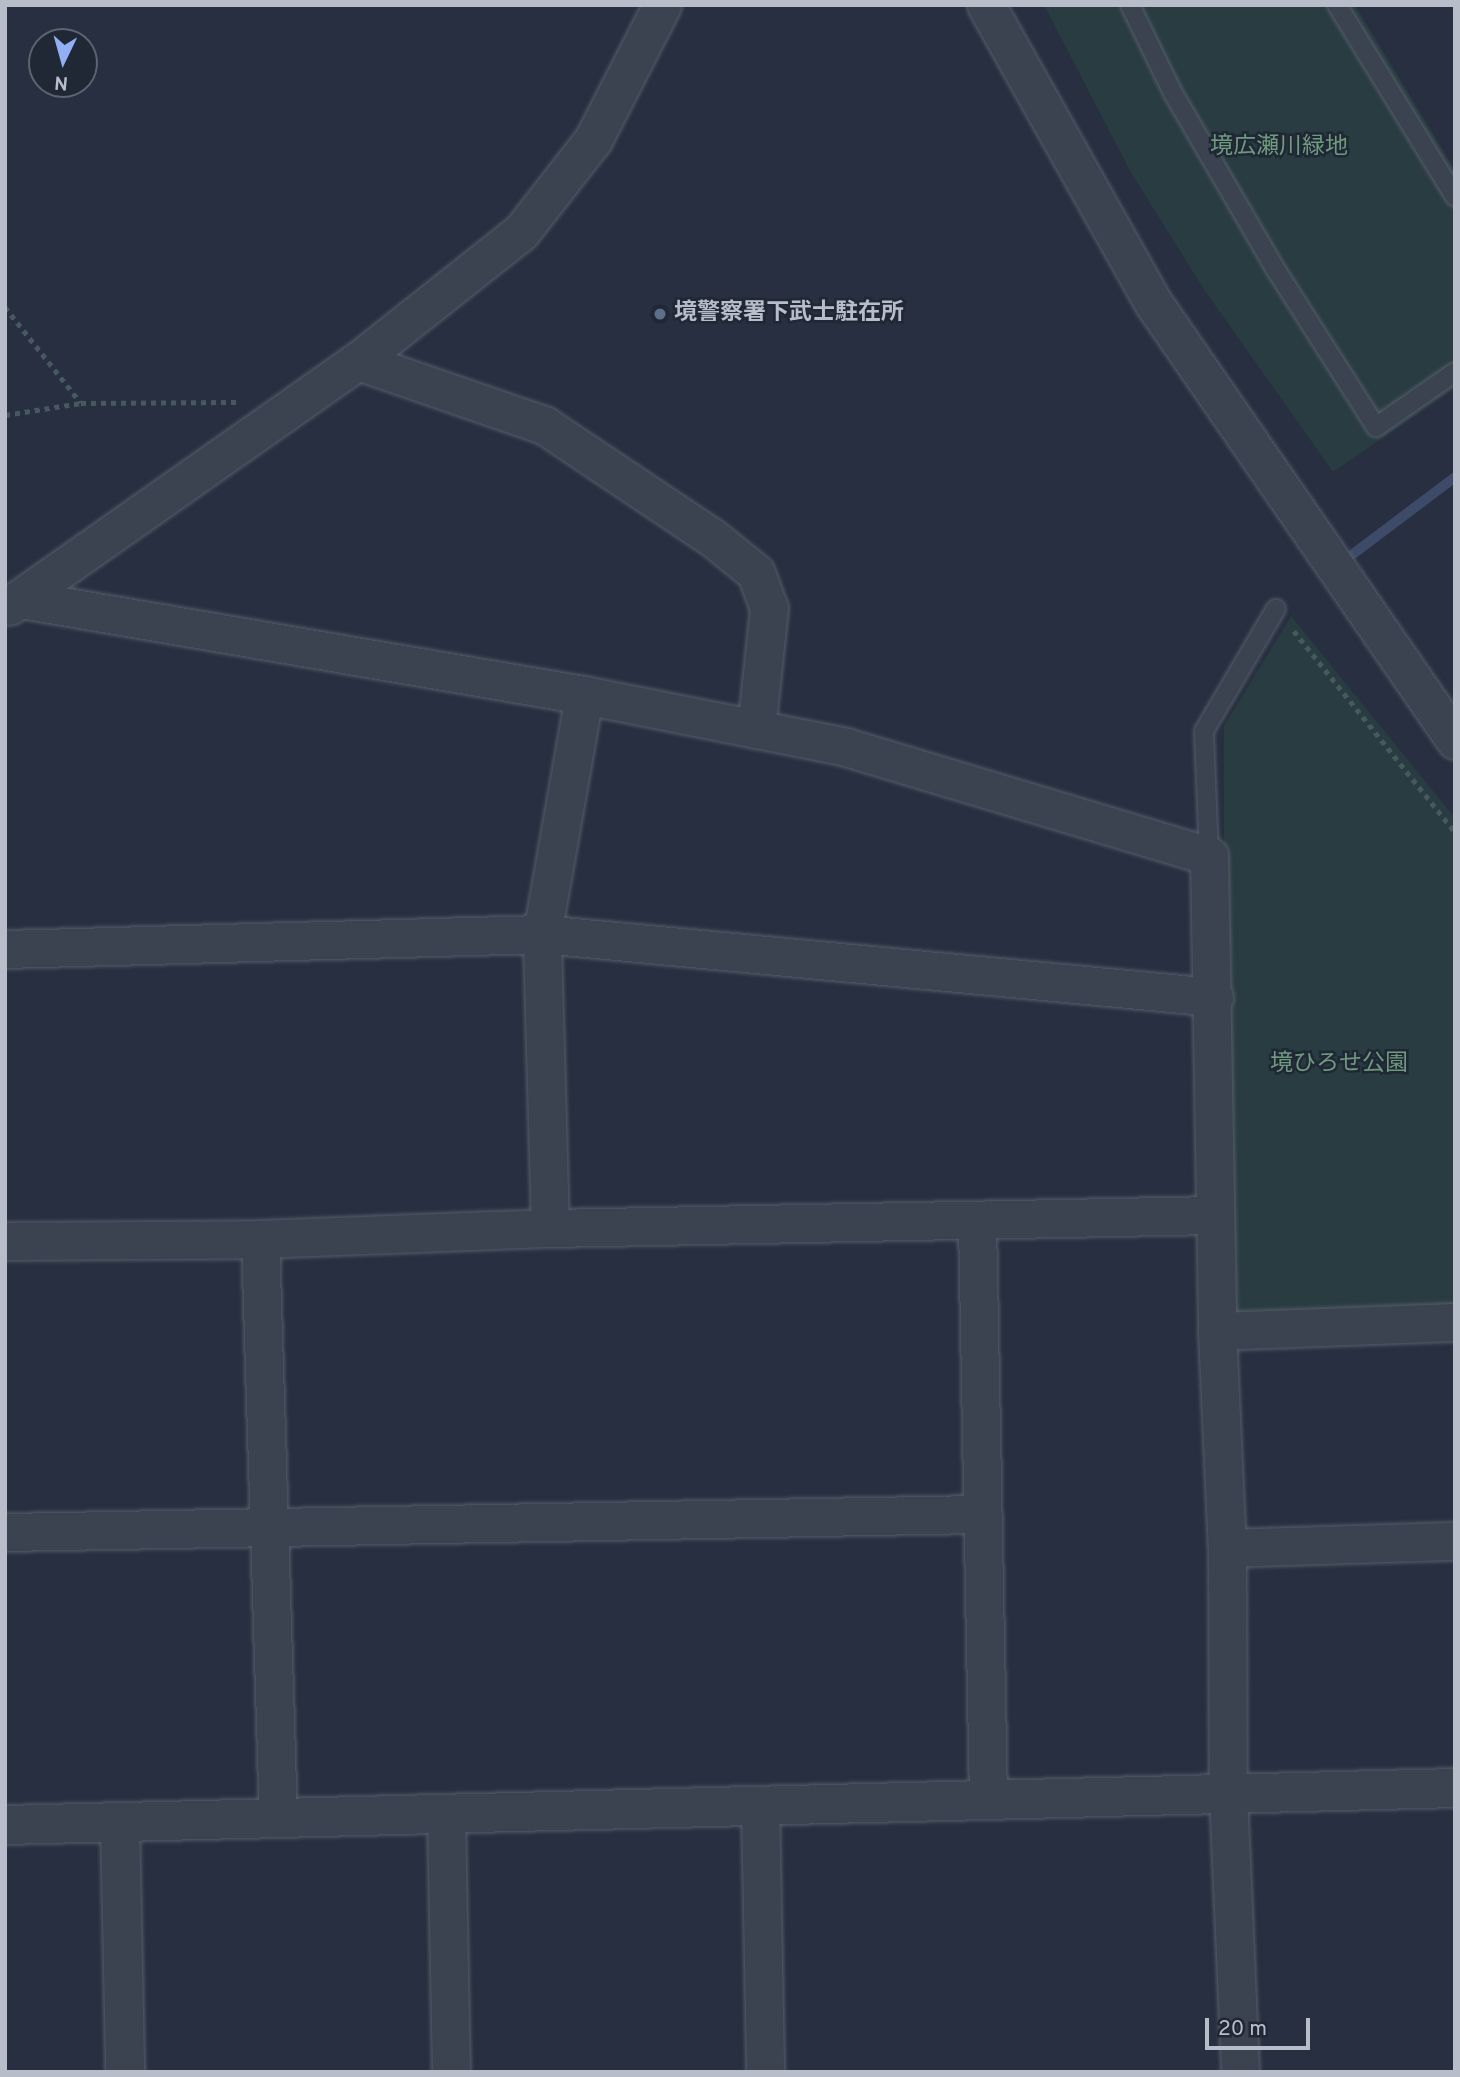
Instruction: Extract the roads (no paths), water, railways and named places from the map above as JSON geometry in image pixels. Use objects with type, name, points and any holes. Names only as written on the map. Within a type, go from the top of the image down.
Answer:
[{"type":"street","points":[[13,604],[358,361],[521,232],[593,140],[662,5]]},
{"type":"street","points":[[986,5],[1154,304],[1455,740]]},
{"type":"street","points":[[358,361],[544,425],[713,538],[755,573],[769,608],[756,729]]},
{"type":"street","points":[[13,604],[584,695],[846,747],[1209,856],[1214,997],[1217,1331],[1227,1548],[1228,1794],[1240,2072]]},
{"type":"street","points":[[550,1228],[542,934],[584,695]]},
{"type":"street","points":[[5,949],[542,934],[1214,997]]},
{"type":"street","points":[[5,1241],[260,1239],[550,1228],[977,1222],[1215,1215]]},
{"type":"street","points":[[977,1222],[988,1798]]},
{"type":"street","points":[[260,1239],[278,1817]]},
{"type":"street","points":[[1217,1331],[1455,1322]]},
{"type":"street","points":[[5,1532],[982,1514]]},
{"type":"street","points":[[1227,1548],[1455,1541]]},
{"type":"street","points":[[5,1825],[1455,1788]]},
{"type":"street","points":[[760,1805],[765,2072]]},
{"type":"street","points":[[446,1814],[451,2072]]},
{"type":"street","points":[[120,1823],[125,2072]]},
{"type":"lane","points":[[1130,5],[1173,93],[1262,246],[1376,427],[1455,372]]},
{"type":"lane","points":[[1337,5],[1455,197]]},
{"type":"lane","points":[[1209,856],[1204,731],[1276,609]]},
{"type":"waterway","points":[[1353,554],[1455,477]]},
{"type":"place","name":"境警察署下武士駐在所","points":[[660,314]]},
{"type":"park label","name":"境広瀬川緑地","points":[[1279,148]]},
{"type":"park label","name":"境ひろせ公園","points":[[1339,1065]]}]
